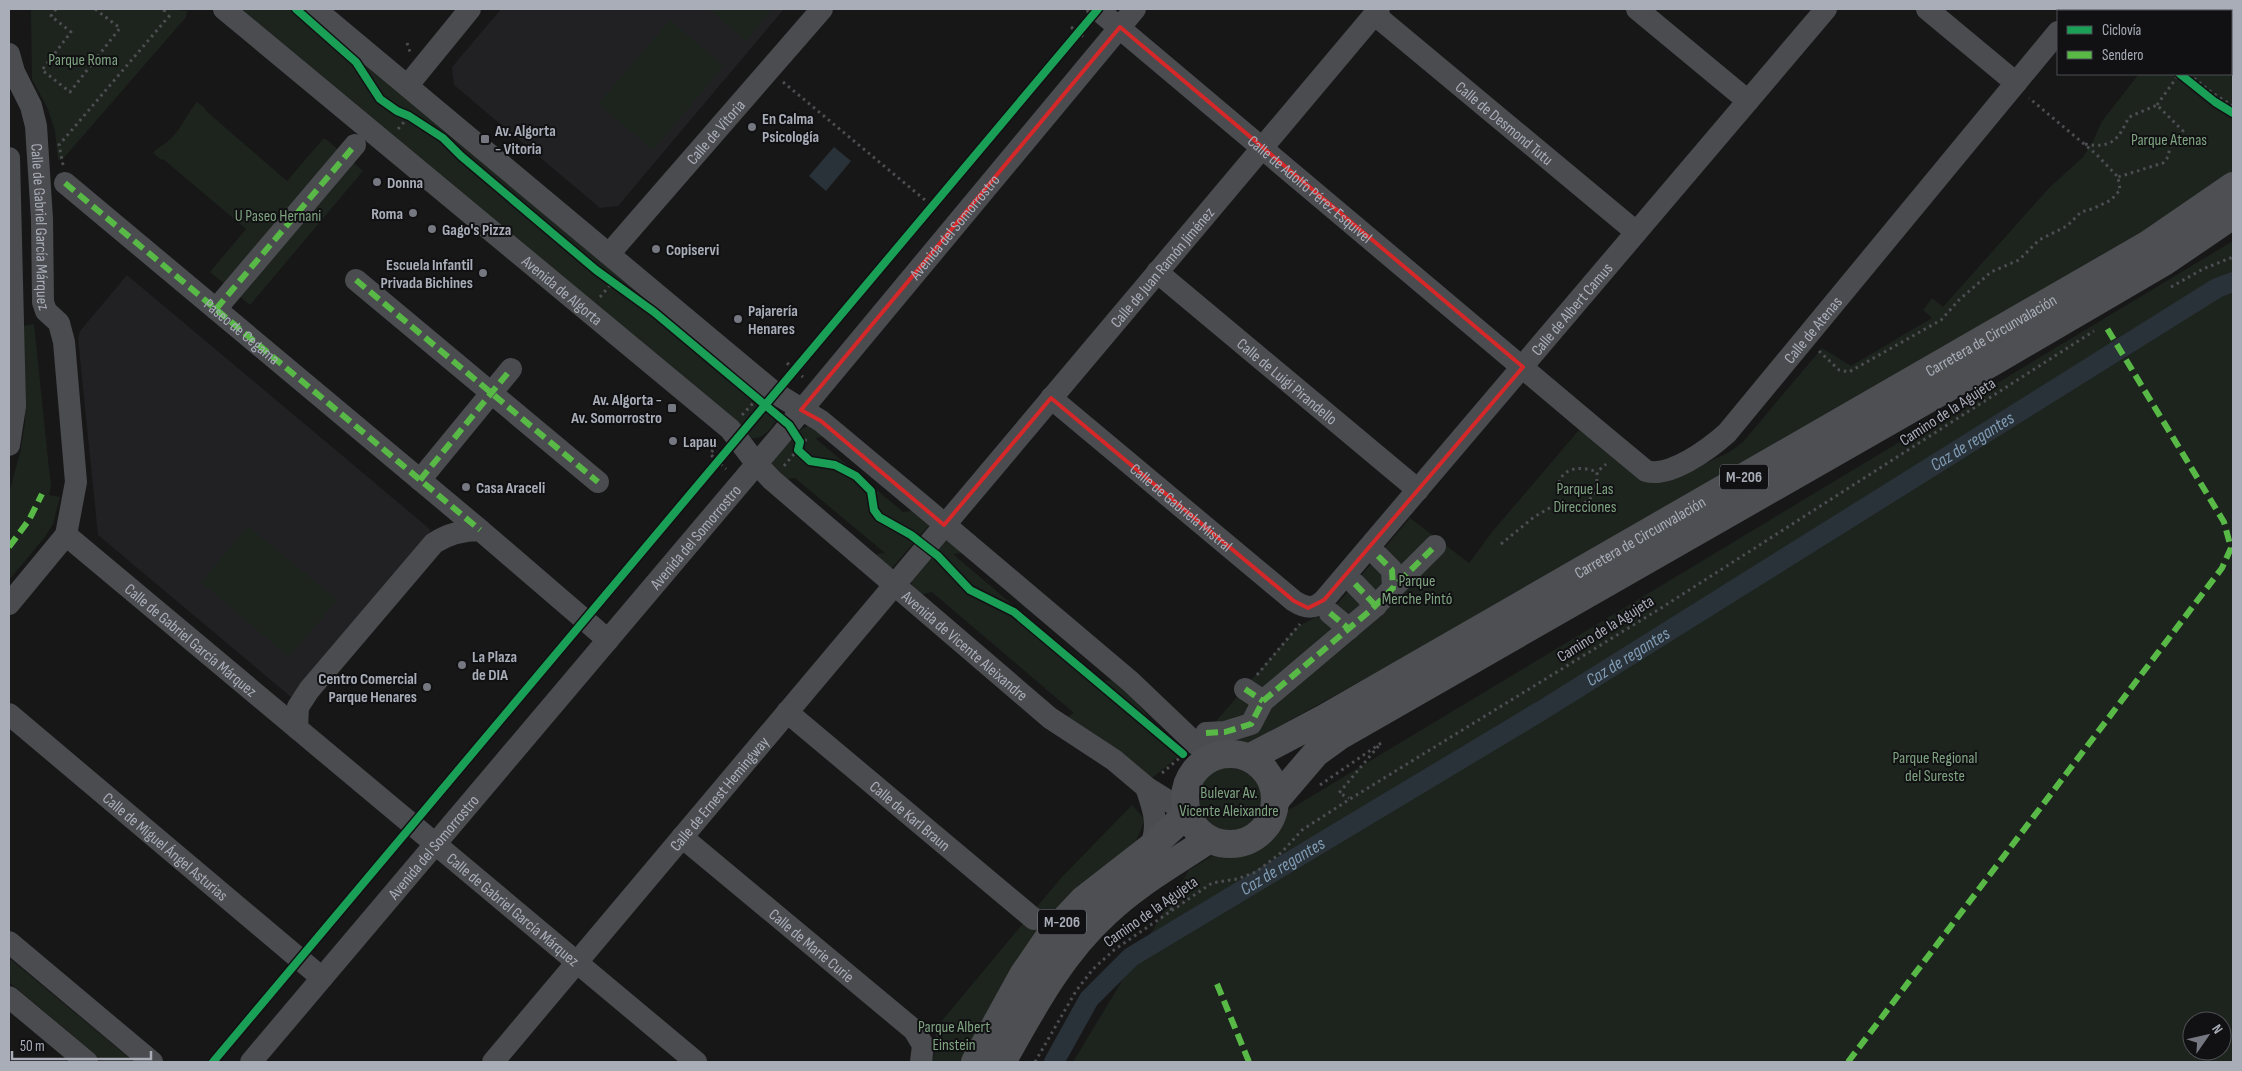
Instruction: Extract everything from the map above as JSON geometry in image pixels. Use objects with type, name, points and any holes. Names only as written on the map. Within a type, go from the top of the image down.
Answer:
[{"type":"main road","name":"Carretera de Circunvalación","points":[[1249,758],[1325,718],[2138,249],[2233,186]]},
{"type":"main road","name":"Carretera de Circunvalación","points":[[1275,801],[1316,753],[1341,735],[2164,262],[2233,214]]},
{"type":"main road","points":[[1197,747],[1249,758],[1265,771],[1274,790],[1275,801]]},
{"type":"main road","points":[[1197,747],[1204,761],[1191,775],[1184,793],[1186,813],[1194,828],[1208,840]]},
{"type":"main road","name":"M-206","points":[[1002,1062],[1040,993],[1069,953],[1106,913],[1133,891],[1208,840],[1234,845],[1252,839],[1267,826],[1273,814],[1275,801]]},
{"type":"main road","name":"M-206","points":[[975,1062],[1023,974],[1051,934],[1083,900],[1151,847],[1186,813]]},
{"type":"street","name":"Avenida de Algorta","points":[[224,9],[734,433],[756,463]]},
{"type":"street","points":[[315,9],[609,254],[766,395],[795,417],[821,421],[1131,682],[1197,747],[1225,732],[1250,724],[1264,701],[1376,606],[1435,546]]},
{"type":"street","points":[[408,85],[470,9]]},
{"type":"street","name":"Calle de Vitoria","points":[[609,254],[822,9]]},
{"type":"street","name":"Calle de Adolfo Pérez Esquivel","points":[[1098,9],[1523,367]]},
{"type":"street","name":"Avenida del Somorrostro","points":[[251,1062],[608,640],[1135,9]]},
{"type":"street","points":[[1637,9],[1748,102]]},
{"type":"street","name":"Calle de Albert Camus","points":[[1323,610],[1324,600],[1826,9]]},
{"type":"street","points":[[1927,9],[2020,89]]},
{"type":"street","name":"Calle de Juan Ramón Jiménez","points":[[944,525],[1376,11]]},
{"type":"street","name":"Calle de Desmond Tutu","points":[[1376,11],[1636,232]]},
{"type":"street","name":"Calle de Atenas","points":[[1523,367],[1646,471],[1653,473],[1666,471],[1712,446],[1726,433],[2020,89],[2057,34]]},
{"type":"street","name":"Calle de Gabriel García Márquez","points":[[9,54],[14,72],[32,106],[36,126],[42,218],[43,302],[46,311],[59,323],[64,342],[76,482],[66,535],[696,1062]]},
{"type":"street","points":[[216,309],[355,145]]},
{"type":"street","points":[[9,158],[14,406],[9,446]]},
{"type":"street","name":"Paseo de Cegama","points":[[65,183],[480,530],[608,640]]},
{"type":"street","name":"Calle de Luigi Pirandello","points":[[1157,272],[1418,490]]},
{"type":"street","points":[[356,280],[598,482]]},
{"type":"street","points":[[420,480],[512,369]]},
{"type":"street","name":"Calle de Gabriela Mistral","points":[[1051,398],[1294,602],[1308,608],[1323,610]]},
{"type":"street","name":"Avenida de Vicente Aleixandre","points":[[756,463],[779,486],[1050,718],[1114,760],[1146,787],[1186,813]]},
{"type":"street","name":"Calle de Ernest Hemingway","points":[[493,1062],[944,525]]},
{"type":"street","points":[[297,728],[298,707],[309,690],[434,543],[446,535],[469,530],[480,530]]},
{"type":"street","points":[[9,604],[66,535]]},
{"type":"street","points":[[1378,556],[1392,570],[1393,588]]},
{"type":"street","points":[[1355,584],[1376,606]]},
{"type":"street","points":[[1323,610],[1349,629]]},
{"type":"street","points":[[1245,689],[1264,701]]},
{"type":"street","name":"Calle de Karl Braun","points":[[788,712],[1034,919]]},
{"type":"street","name":"Calle de Miguel Ángel Asturias","points":[[9,714],[322,978]]},
{"type":"street","points":[[1146,787],[1155,814],[1156,832],[1151,847]]},
{"type":"street","name":"Calle de Marie Curie","points":[[682,837],[914,1030],[923,1045],[921,1062]]},
{"type":"street","points":[[9,942],[152,1062]]},
{"type":"street","points":[[9,997],[87,1062]]},
{"type":"path","points":[[56,9],[50,16],[71,32],[42,70],[70,92],[120,28],[95,9]]},
{"type":"path","points":[[1072,40],[1098,9]]},
{"type":"path","points":[[59,145],[170,14]]},
{"type":"path","points":[[2085,144],[2097,146],[2112,144],[2121,133],[2129,116],[2157,105],[2178,75]]},
{"type":"path","points":[[2180,75],[2214,102],[2233,113]]},
{"type":"path","points":[[2190,75],[2211,92],[2233,106]]},
{"type":"path","points":[[782,82],[925,200]]},
{"type":"path","points":[[1817,349],[1839,370],[1848,372],[1941,320],[1959,300],[1991,272],[2019,260],[2039,240],[2067,226],[2081,212],[2111,200],[2120,190],[2118,177],[2085,144],[2020,89]]},
{"type":"path","points":[[2118,177],[2163,163],[2168,157],[2170,147],[2183,131],[2157,105]]},
{"type":"path","points":[[403,114],[418,121]]},
{"type":"path","points":[[2163,291],[2203,269],[2233,257]]},
{"type":"path","points":[[608,278],[620,287]]},
{"type":"path","points":[[711,469],[734,433],[766,395],[800,362]]},
{"type":"path","points":[[750,392],[766,395]]},
{"type":"path","points":[[795,417],[800,442],[798,450],[804,456]]},
{"type":"path","points":[[710,454],[734,433]]},
{"type":"path","points":[[1597,472],[1608,462]]},
{"type":"path","points":[[1560,502],[1558,486],[1570,470],[1579,467],[1597,472]]},
{"type":"path","points":[[1501,544],[1534,517],[1560,502],[1571,506],[1585,504],[1595,494],[1598,484],[1597,472]]},
{"type":"path","points":[[1245,689],[1303,620],[1323,610]]},
{"type":"path","points":[[1146,787],[1197,747]]},
{"type":"path","points":[[1172,910],[1165,901],[1181,890]]},
{"type":"highlighted area","points":[[1120,27],[1523,367],[1324,600],[1308,608],[1294,601],[1051,398],[944,525],[821,421],[801,410]]},
{"type":"shaded area","points":[[501,9],[784,9],[618,206],[600,208],[454,85],[452,67]]},
{"type":"shaded area","points":[[834,147],[851,161],[826,191],[809,176]]},
{"type":"shaded area","points":[[127,275],[431,530],[291,697],[98,535],[78,338],[80,331]]},
{"type":"green space","name":"Parque Roma","points":[[31,9],[168,9],[187,11],[186,17],[62,160],[58,160],[55,131],[48,109],[32,79]]},
{"type":"green space","points":[[238,9],[307,9],[778,408],[778,419],[763,435],[750,438]]},
{"type":"green space","points":[[708,9],[772,9],[746,41]]},
{"type":"green space","points":[[2233,9],[2233,174],[2138,236],[1433,641],[1249,743],[1222,742],[1206,733],[1297,627],[1334,608],[1410,518],[1469,563],[1492,532],[1579,430],[1613,457],[1667,481],[1728,453],[1743,442],[1822,348],[1851,366],[1932,318],[1923,310],[1932,298],[1943,307],[2049,188],[2083,157],[2102,121],[2138,75],[2232,75],[2232,10],[2193,10]]},
{"type":"green space","points":[[670,20],[724,66],[653,150],[598,104]]},
{"type":"green space","name":"U Paseo Hernani","points":[[197,102],[287,181],[323,139],[326,139],[363,171],[250,305],[210,272],[246,229],[163,159],[153,153],[172,138]]},
{"type":"green space","name":"Parque Regional del Sureste","points":[[2233,241],[2233,1062],[1073,1062],[1189,870]]},
{"type":"green space","points":[[34,324],[51,485],[49,495],[60,497],[53,524],[44,538],[9,580],[9,493],[20,453],[25,423],[24,326]]},
{"type":"green space","points":[[810,424],[829,436],[815,438],[903,512],[921,510],[930,524],[891,569],[868,555],[885,553],[795,478],[780,480],[772,466],[773,461],[796,433]]},
{"type":"green space","points":[[248,526],[337,600],[289,657],[201,582]]},
{"type":"green space","name":"Bulevar Av. Vicente Aleixandre","points":[[946,541],[952,541],[970,552],[953,554],[1102,681],[1118,680],[1156,726],[1185,751],[1152,778],[1064,719],[1074,713],[932,592],[916,596],[911,582]]},
{"type":"green space","name":"Bulevar Av. Vicente Aleixandre","points":[[1229,768],[1242,771],[1253,778],[1260,789],[1263,802],[1260,815],[1253,826],[1242,833],[1229,836],[1216,833],[1205,826],[1198,815],[1195,802],[1198,789],[1205,778],[1216,771]]},
{"type":"green space","name":"Parque Albert Einstein","points":[[1132,805],[1145,820],[1136,841],[1082,885],[1008,975],[960,1062],[930,1062],[937,1049],[935,1029],[1061,878]]},
{"type":"green space","points":[[9,958],[134,1062],[104,1062],[9,982]]},
{"type":"waterway","name":"Caz de regantes","points":[[1054,1062],[1089,999],[1131,957],[1544,709],[2217,288],[2233,282]]},
{"type":"marked path","points":[[216,309],[355,145]]},
{"type":"marked path","points":[[65,183],[480,530]]},
{"type":"marked path","points":[[356,280],[598,482]]},
{"type":"marked path","points":[[1848,1062],[2222,568],[2231,548],[2224,522],[2105,325]]},
{"type":"marked path","points":[[420,480],[511,369]]},
{"type":"marked path","points":[[9,547],[29,520],[42,494]]},
{"type":"marked path","points":[[1206,733],[1225,732],[1251,724],[1263,701],[1372,609],[1435,546]]},
{"type":"marked path","points":[[1378,556],[1392,570],[1393,588]]},
{"type":"marked path","points":[[1355,584],[1376,606]]},
{"type":"marked path","points":[[1330,613],[1349,629]]},
{"type":"marked path","points":[[1245,689],[1263,701]]},
{"type":"marked path","points":[[1217,984],[1249,1062]]},
{"type":"cycle path","points":[[296,9],[356,62],[380,99],[443,138],[461,156],[596,270],[654,312],[789,425],[800,442],[798,450],[810,461],[835,465],[856,476],[871,491],[874,510],[879,517],[911,535],[938,556],[970,590],[1014,612],[1183,754]]},
{"type":"cycle path","points":[[213,1062],[1098,9]]},
{"type":"cycle path","points":[[2181,75],[2215,102],[2233,113]]},
{"type":"place","name":"En Calma Psicología","points":[[752,127]]},
{"type":"place","name":"Av. Algorta - Vitoria","points":[[485,139]]},
{"type":"place","name":"Donna","points":[[377,182]]},
{"type":"place","name":"Roma","points":[[413,213]]},
{"type":"place","name":"Gago's Pizza","points":[[432,229]]},
{"type":"place","name":"Copiservi","points":[[656,249]]},
{"type":"place","name":"Escuela Infantil Privada Bichines","points":[[483,273]]},
{"type":"place","name":"Pajarería Henares","points":[[738,319]]},
{"type":"place","name":"Av. Algorta - Av. Somorrostro","points":[[672,408]]},
{"type":"place","name":"Lapau","points":[[673,441]]},
{"type":"place","name":"Casa Araceli","points":[[466,487]]},
{"type":"place","name":"La Plaza de DIA","points":[[462,665]]},
{"type":"place","name":"Centro Comercial Parque Henares","points":[[427,687]]},
{"type":"park label","name":"Parque Atenas","points":[[2169,139]]},
{"type":"park label","name":"Parque Las Direcciones","points":[[1585,497]]},
{"type":"park label","name":"Parque Merche Pintó","points":[[1417,589]]}]
